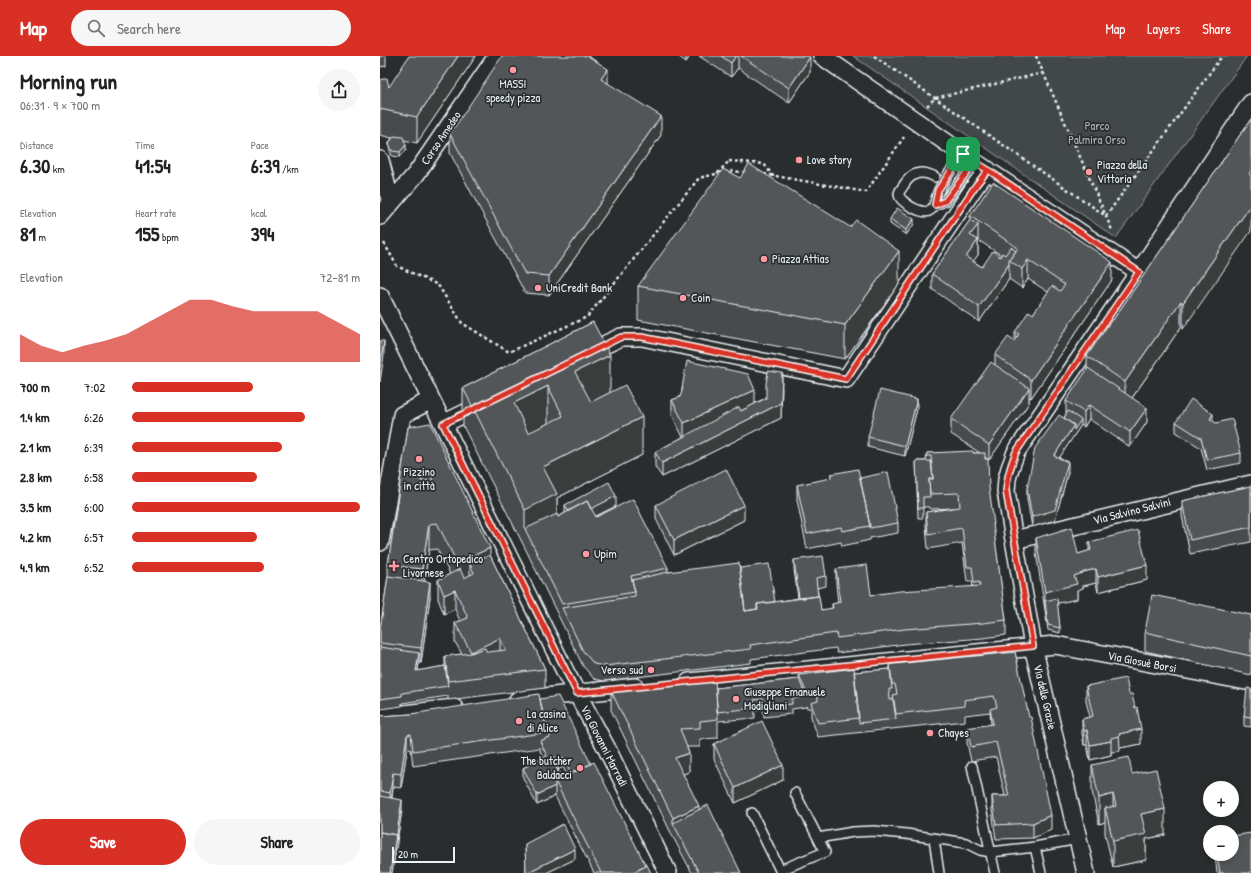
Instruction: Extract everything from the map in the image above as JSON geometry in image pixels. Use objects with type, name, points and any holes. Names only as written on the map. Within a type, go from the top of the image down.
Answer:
[{"type":"street","name":"Corso Amedeo","points":[[385,209],[416,174],[497,56]]},
{"type":"street","points":[[822,56],[975,162],[1139,272],[1251,103]]},
{"type":"street","points":[[380,160],[385,209]]},
{"type":"street","points":[[571,361],[621,337],[642,337],[846,379],[976,185],[975,162]]},
{"type":"street","name":"Via delle Grazie","points":[[1086,873],[1033,646],[1006,491],[1007,479],[1016,452],[1139,272]]},
{"type":"street","name":"Via Giovanni Marradi","points":[[380,296],[430,400],[577,693],[606,747],[668,873]]},
{"type":"street","points":[[443,424],[500,396]]},
{"type":"street","points":[[380,542],[402,414],[430,400]]},
{"type":"street","name":"Via Salvino Salvini","points":[[1014,540],[1227,488],[1251,484]]},
{"type":"street","name":"Via Giosuè Borsi","points":[[677,683],[1033,646],[1055,645],[1251,682]]},
{"type":"street","points":[[506,702],[654,685]]},
{"type":"street","points":[[380,717],[467,707]]},
{"type":"lane","points":[[935,205],[938,190],[975,162]]},
{"type":"lane","points":[[935,177],[927,173],[917,174],[908,178],[899,192],[901,200],[924,213],[930,211],[935,205],[945,201],[975,162]]},
{"type":"lane","points":[[972,766],[995,873]]},
{"type":"lane","points":[[752,813],[780,870],[825,852],[795,792]]},
{"type":"lane","points":[[818,838],[853,832],[874,831],[966,843],[980,850],[990,852],[1035,847],[1078,839]]},
{"type":"lane","points":[[934,839],[939,873]]},
{"type":"lane","points":[[1035,847],[1041,873]]},
{"type":"path","points":[[874,56],[1106,216]]},
{"type":"path","points":[[1036,56],[1114,233]]},
{"type":"path","points":[[1106,216],[1222,56]]},
{"type":"path","points":[[926,107],[935,98],[1043,73]]},
{"type":"path","points":[[763,174],[866,192],[905,135]]},
{"type":"path","points":[[718,173],[729,161],[764,164],[772,176]]},
{"type":"path","points":[[384,243],[397,266],[438,285],[462,323],[509,352],[587,317],[699,178],[729,171],[749,173]]},
{"type":"path","points":[[718,173],[726,180],[765,180],[772,176]]},
{"type":"green space","name":"Parco Palmira Orso","points":[[853,56],[1247,56],[1116,238]]},
{"type":"building","points":[[409,56],[458,56],[417,117],[380,109],[380,80],[387,78],[389,87]]},
{"type":"building","points":[[502,56],[588,56],[608,69],[601,79],[661,116],[549,276],[525,274],[450,134]]},
{"type":"building","points":[[721,56],[736,56],[731,63]]},
{"type":"building","points":[[741,56],[808,56],[810,57],[789,88]]},
{"type":"building","points":[[1251,119],[1251,170],[1249,174],[1251,175],[1251,205],[1183,303],[1181,301],[1125,382],[1087,356]]},
{"type":"building","points":[[394,136],[403,137],[406,145],[400,152],[392,151],[389,143]]},
{"type":"building","points":[[749,164],[850,227],[856,220],[899,251],[845,325],[638,286],[723,169],[740,178]]},
{"type":"building","points":[[993,182],[1112,262],[1031,380],[995,355],[1008,337],[1014,341],[1019,334],[1015,332],[1029,311],[1033,314],[1052,286],[1060,291],[1065,285],[1028,260],[1022,269],[1009,260],[1018,248],[970,216]]},
{"type":"building","points":[[897,208],[914,219],[906,230],[890,219]]},
{"type":"building","points":[[970,220],[978,225],[970,235],[978,240],[966,257],[982,267],[993,251],[1000,257],[1002,253],[1005,255],[1011,247],[1016,251],[1009,260],[1009,264],[979,307],[932,274]]},
{"type":"building","points":[[593,322],[610,355],[575,372],[591,402],[625,385],[642,417],[543,467],[557,494],[525,510],[463,388]],"holes":[[[548,386],[563,416],[528,433],[514,403]]]},
{"type":"building","points":[[380,341],[384,341],[380,367]]},
{"type":"building","points":[[687,361],[748,374],[755,390],[684,423],[672,400],[680,397],[683,388]]},
{"type":"building","points":[[991,362],[1029,388],[989,445],[951,419]]},
{"type":"building","points":[[1088,368],[1147,408],[1130,432],[1089,405],[1084,412],[1066,401]]},
{"type":"building","points":[[768,371],[782,373],[781,403],[662,463],[655,452],[739,407],[741,411],[766,398]]},
{"type":"building","points":[[880,390],[917,399],[905,446],[868,437]]},
{"type":"building","points":[[1191,399],[1213,414],[1210,419],[1216,423],[1232,419],[1241,453],[1207,460],[1201,438],[1176,422]]},
{"type":"building","points":[[1068,411],[1081,420],[1074,430],[1074,425],[1064,418]]},
{"type":"building","points":[[1059,415],[1074,425],[1054,456],[1068,462],[1055,510],[1032,517],[1027,489],[1035,448]]},
{"type":"building","points":[[430,423],[490,548],[457,563],[437,523],[429,524],[422,569],[388,565],[408,427]],"holes":[[[423,470],[428,470],[433,480],[421,481]]]},
{"type":"building","points":[[973,451],[973,453],[985,453],[985,459],[988,459],[993,524],[1006,620],[905,629],[837,638],[836,633],[750,645],[751,649],[604,666],[594,664],[583,651],[562,608],[635,596],[632,580],[668,572],[739,563],[745,611],[758,609],[757,604],[819,596],[821,610],[833,608],[832,604],[840,602],[836,569],[867,565],[871,595],[900,591],[980,586],[979,582],[974,583],[972,567],[967,567],[962,528],[928,534],[926,512],[960,507],[959,493],[930,494],[929,479],[933,479],[931,456],[926,456],[927,453]]},
{"type":"building","points":[[916,461],[931,461],[933,479],[929,479],[930,497],[923,497],[923,508],[918,508]]},
{"type":"building","points":[[726,469],[744,505],[674,540],[656,505]]},
{"type":"building","points":[[858,469],[870,526],[842,531],[841,527],[807,534],[797,485],[831,478],[831,474]]},
{"type":"building","points":[[888,472],[898,523],[870,528],[860,478]]},
{"type":"building","points":[[609,482],[616,496],[591,509],[587,501],[568,511],[565,505]]},
{"type":"building","points":[[1251,486],[1251,527],[1190,540],[1182,501]]},
{"type":"building","points":[[633,499],[668,568],[631,576],[635,592],[562,604],[525,529],[557,514],[558,517],[587,501],[596,517]]},
{"type":"building","points":[[1072,527],[1078,554],[1091,550],[1089,542],[1138,530],[1147,565],[1098,577],[1096,569],[1083,572],[1074,576],[1077,584],[1045,592],[1036,538]]},
{"type":"building","points":[[490,555],[545,669],[448,681],[445,656],[471,653],[485,648],[487,652],[506,650],[500,638],[471,652],[455,623],[468,618],[455,590],[444,595],[438,580],[460,569],[464,578],[474,573],[470,564]]},
{"type":"building","points":[[823,556],[826,576],[816,578],[818,596],[799,598],[794,560]]},
{"type":"building","points":[[769,564],[775,602],[757,604],[757,609],[745,611],[740,568]]},
{"type":"building","points":[[388,576],[430,582],[421,648],[380,643],[380,630]]},
{"type":"building","points":[[1152,595],[1251,615],[1251,656],[1145,632]]},
{"type":"building","points":[[1057,598],[1060,628],[1048,625],[1045,601]]},
{"type":"building","points":[[380,647],[419,653],[416,671],[445,666],[448,686],[402,693],[402,696],[380,699]]},
{"type":"building","points":[[1015,652],[1029,717],[1031,717],[1051,815],[1033,823],[996,825],[992,796],[1009,796],[996,742],[971,747],[967,728],[993,724],[990,709],[997,707],[994,696],[964,700],[965,706],[896,714],[893,695],[897,694],[895,684],[892,684],[890,664]]},
{"type":"building","points":[[854,668],[859,718],[818,723],[811,703],[818,701],[817,692],[807,694],[799,675]]},
{"type":"building","points":[[890,669],[892,689],[889,689],[890,700],[893,699],[896,719],[859,723],[854,672]]},
{"type":"building","points":[[1126,678],[1129,694],[1132,694],[1135,708],[1137,707],[1141,729],[1119,734],[1120,736],[1111,738],[1111,741],[1090,745],[1087,730],[1084,731],[1082,719],[1093,716],[1086,686]]},
{"type":"building","points":[[715,679],[718,719],[700,721],[700,728],[680,729],[689,753],[675,758],[699,806],[673,818],[611,691],[612,688]]},
{"type":"building","points":[[799,679],[806,697],[792,699],[792,704],[764,707],[763,699],[754,700],[755,708],[717,712],[716,688]]},
{"type":"building","points":[[1247,688],[1251,689],[1251,717],[1244,716]]},
{"type":"building","points":[[539,694],[544,720],[550,732],[413,751],[411,734],[407,735],[401,774],[393,773],[390,793],[380,791],[380,716],[411,714]]},
{"type":"building","points":[[558,696],[591,764],[571,774],[563,757],[558,760],[556,757],[552,758],[561,778],[555,781],[555,786],[537,795],[523,768],[547,756],[540,741],[550,737],[550,732],[544,720],[540,699]]},
{"type":"building","points":[[762,721],[783,765],[735,788],[714,744]]},
{"type":"building","points":[[1129,757],[1132,774],[1156,769],[1165,809],[1141,814],[1146,834],[1113,841],[1105,808],[1116,806],[1113,794],[1099,798],[1092,765]]},
{"type":"building","points":[[594,762],[646,866],[632,873],[601,873],[555,781]]},
{"type":"building","points":[[380,796],[402,800],[396,840],[396,835],[380,832]]},
{"type":"building","points":[[708,805],[741,873],[699,873],[673,823]]},
{"type":"building","points":[[563,824],[575,849],[526,873],[525,844]]},
{"type":"building","points":[[380,832],[396,835],[390,873],[380,873]]},
{"type":"building","points":[[1251,833],[1251,873],[1220,873],[1218,861],[1239,861],[1239,835]]},
{"type":"building","points":[[647,865],[651,873],[632,873]]},
{"type":"place","name":"MASSI speedy pizza","points":[[513,70]]},
{"type":"place","name":"Love story","points":[[799,160]]},
{"type":"place","name":"Piazza della Vittoria","points":[[1089,172]]},
{"type":"place","name":"Piazza Attias","points":[[764,259]]},
{"type":"place","name":"UniCredit Bank","points":[[538,288]]},
{"type":"place","name":"Coin","points":[[683,298]]},
{"type":"place","name":"Pizzino in città","points":[[419,459]]},
{"type":"place","name":"Upim","points":[[586,554]]},
{"type":"place","name":"Centro Ortopedico Livornese","points":[[394,566]]},
{"type":"place","name":"Verso sud","points":[[651,670]]},
{"type":"place","name":"Giuseppe Emanuele Modigliani","points":[[736,699]]},
{"type":"place","name":"La casina di Alice","points":[[519,721]]},
{"type":"place","name":"Chayes","points":[[930,733]]},
{"type":"place","name":"The butcher Baldacci","points":[[580,768]]},
{"type":"route","points":[[963,154],[938,190],[935,205],[945,201],[975,162],[988,170],[1139,272],[1016,452],[1010,468],[1006,491],[1033,646],[577,693],[443,424],[621,337],[642,337],[846,379],[976,185],[988,170],[963,154]]}]
